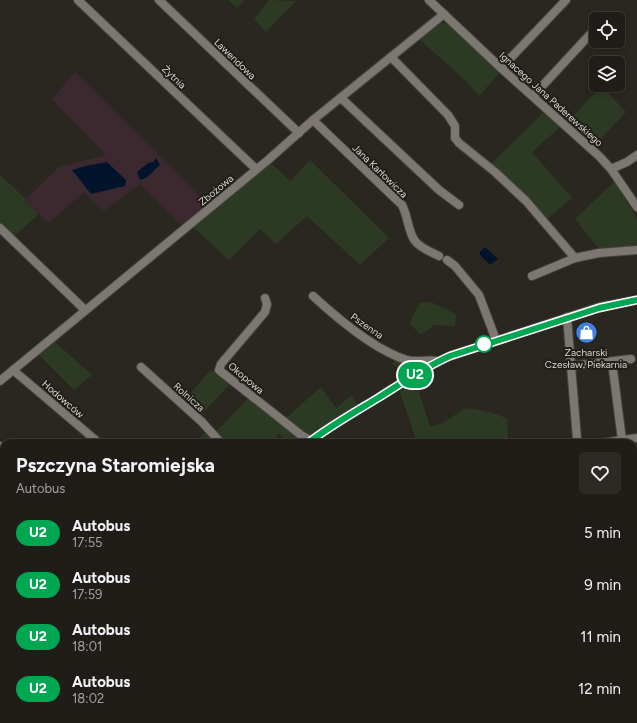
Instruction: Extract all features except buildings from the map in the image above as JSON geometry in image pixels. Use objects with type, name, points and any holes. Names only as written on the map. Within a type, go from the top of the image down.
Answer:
[{"type":"street","name":"Żytnia","points":[[78,0],[256,169]]},
{"type":"street","name":"Lawendowa","points":[[158,0],[298,133]]},
{"type":"street","name":"Ignacego Jana Paderewskiego","points":[[428,0],[501,68],[588,145],[611,168],[637,207]]},
{"type":"street","points":[[501,68],[566,0]]},
{"type":"street","name":"Zbożowa","points":[[0,381],[313,120],[444,14]]},
{"type":"street","points":[[533,96],[589,36]]},
{"type":"street","points":[[391,57],[426,91],[453,121],[455,126],[455,138],[459,143],[495,172],[526,201],[575,258]]},
{"type":"street","points":[[341,98],[439,190],[459,206]]},
{"type":"street","name":"Jana Karłowicza","points":[[313,120],[402,205],[414,240],[426,250],[439,256]]},
{"type":"street","points":[[611,168],[627,162],[637,155]]},
{"type":"street","points":[[0,228],[85,310]]},
{"type":"street","points":[[532,276],[575,258],[599,253],[637,250]]},
{"type":"street","points":[[447,260],[455,266],[479,295],[496,340]]},
{"type":"street","name":"Pszenna","points":[[313,296],[337,318],[379,347],[402,358],[416,362],[433,360],[438,362]]},
{"type":"street","name":"Okopowa","points":[[265,298],[267,304],[265,312],[221,364],[219,370],[306,439]]},
{"type":"street","points":[[314,439],[438,362],[468,349],[567,317],[637,300]]},
{"type":"street","points":[[567,317],[577,439]]},
{"type":"street","points":[[572,366],[631,359]]},
{"type":"street","points":[[416,362],[421,372]]},
{"type":"street","points":[[612,362],[622,439]]},
{"type":"street","name":"Rolnicza","points":[[141,367],[202,422],[217,439]]},
{"type":"street","name":"Hodowców","points":[[13,370],[94,439]]},
{"type":"shaded area","points":[[75,72],[208,204],[182,226],[140,184],[104,211],[84,192],[49,223],[24,201],[59,167],[106,155],[52,99]]},
{"type":"green space","points":[[228,0],[245,0],[237,8]]},
{"type":"green space","points":[[269,0],[296,1],[266,32],[254,19]]},
{"type":"green space","points":[[442,23],[449,24],[499,73],[479,96],[466,81],[419,39]]},
{"type":"green space","points":[[596,92],[607,92],[626,112],[594,146],[568,122]]},
{"type":"green space","points":[[545,111],[562,125],[532,152],[572,198],[546,220],[491,164]]},
{"type":"green space","points":[[310,160],[389,238],[360,265],[307,216],[276,244],[260,229],[229,260],[192,226],[270,162],[290,181]]},
{"type":"green space","points":[[0,175],[26,199],[24,201],[39,214],[13,237],[0,224]]},
{"type":"green space","points":[[615,181],[637,219],[637,246],[599,249],[575,219]]},
{"type":"green space","points":[[431,302],[456,314],[455,326],[434,325],[421,335],[409,323],[420,303]]},
{"type":"green space","points":[[54,341],[92,375],[74,390],[38,354]]},
{"type":"green space","points":[[396,359],[415,363],[419,370],[408,375],[392,364]]},
{"type":"green space","points":[[211,370],[230,384],[200,416],[184,400]]},
{"type":"green space","points":[[415,379],[430,427],[443,423],[465,408],[497,415],[507,419],[508,439],[415,439],[399,390]]},
{"type":"green space","points":[[321,387],[336,408],[352,395],[359,407],[310,437],[285,419]]},
{"type":"green space","points":[[248,398],[302,439],[284,439],[278,433],[276,439],[220,439],[215,433]]},
{"type":"green space","points":[[207,431],[214,439],[198,439]]},
{"type":"water","points":[[156,158],[160,165],[146,178],[140,180],[137,172],[148,163],[153,162]]},
{"type":"water","points":[[107,162],[126,180],[125,186],[91,194],[72,170],[85,166]]},
{"type":"water","points":[[485,247],[498,259],[490,265],[480,255],[480,252]]},
{"type":"bus line","name":"U2","points":[[313,439],[397,386],[450,356],[567,317],[612,304],[637,300]]},
{"type":"place","name":"Zacharski Czesław. Piekarnia","points":[[586,332]]}]
